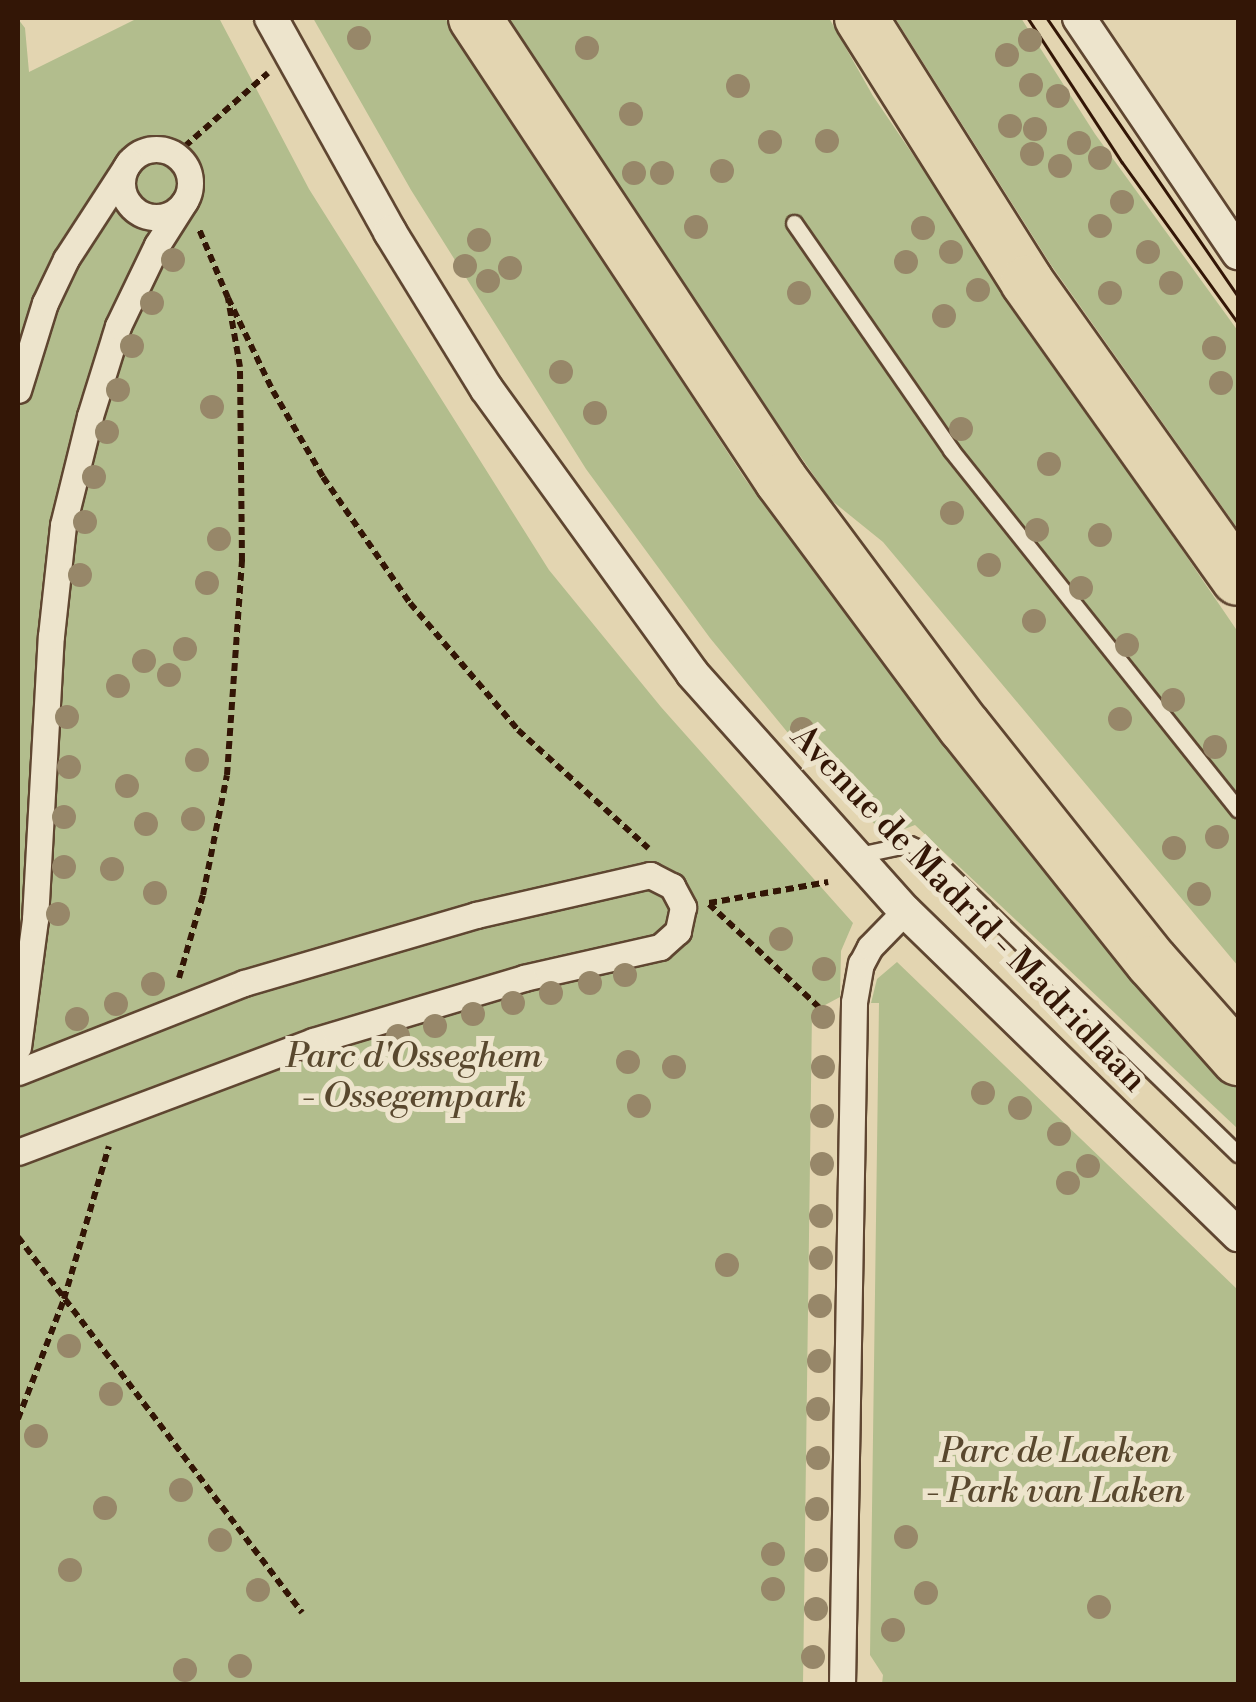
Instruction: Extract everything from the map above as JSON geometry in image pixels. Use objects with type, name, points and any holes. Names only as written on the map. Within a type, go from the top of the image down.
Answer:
[{"type":"highway","points":[[475,18],[781,480],[964,726],[1152,962],[1238,1059]]},
{"type":"highway","points":[[861,18],[1028,282],[1238,580]]},
{"type":"highway","points":[[1084,873],[1238,1034]]},
{"type":"street","name":"Avenue de Madrid - Madridlaan","points":[[271,18],[390,232],[535,461],[692,673],[905,911],[1238,1234]]},
{"type":"street","points":[[1079,18],[1238,253]]},
{"type":"street","points":[[18,390],[45,303],[66,259],[129,162],[156,149],[176,155],[190,181],[186,201],[139,279],[113,340],[64,525],[51,636],[34,919],[18,1047]]},
{"type":"street","points":[[129,162],[122,182],[134,210],[163,217],[186,201]]},
{"type":"street","points":[[18,1072],[167,1011],[369,945],[638,876],[650,875],[696,901],[678,931],[660,946],[415,1009],[214,1075],[18,1152]]},
{"type":"street","points":[[842,1684],[854,1041],[861,964],[878,937],[905,911]]},
{"type":"lane","points":[[794,222],[951,450],[1238,809]]},
{"type":"lane","points":[[854,856],[902,845],[926,851],[1238,1154]]},
{"type":"path","points":[[176,155],[221,111],[291,55]]},
{"type":"path","points":[[186,201],[273,390],[322,477],[410,604],[518,730],[663,861]]},
{"type":"path","points":[[167,1011],[194,932],[212,855],[236,690],[242,432],[240,367],[228,298]]},
{"type":"path","points":[[696,901],[828,882]]},
{"type":"path","points":[[696,901],[854,1041]]},
{"type":"path","points":[[18,1419],[64,1299],[120,1112]]},
{"type":"path","points":[[18,1237],[302,1613]]},
{"type":"green space","name":"Parc d'Osseghem - Ossegempark","points":[[138,18],[219,18],[309,189],[549,570],[661,707],[853,923],[841,951],[840,997],[812,1012],[803,1684],[18,1684],[18,19],[25,28],[29,72]]},
{"type":"green space","points":[[313,18],[445,18],[745,479],[968,770],[1238,1077],[1238,1129],[915,825],[886,836],[793,739],[710,638],[586,469],[411,190]]},
{"type":"green space","points":[[507,18],[829,18],[873,96],[1238,632],[1238,966],[883,542],[831,500],[653,245]]},
{"type":"green space","points":[[895,18],[1021,18],[1095,134],[1238,331],[1238,529],[1051,265]]},
{"type":"green space","name":"Parc de Laeken - Park van Laken","points":[[897,962],[1238,1290],[1238,1684],[882,1684],[883,1675],[870,1655],[879,1003],[871,1003],[877,979]]},
{"type":"tram line","points":[[1028,18],[1122,162],[1238,323]]},
{"type":"tram line","points":[[1047,18],[1238,296]]}]
